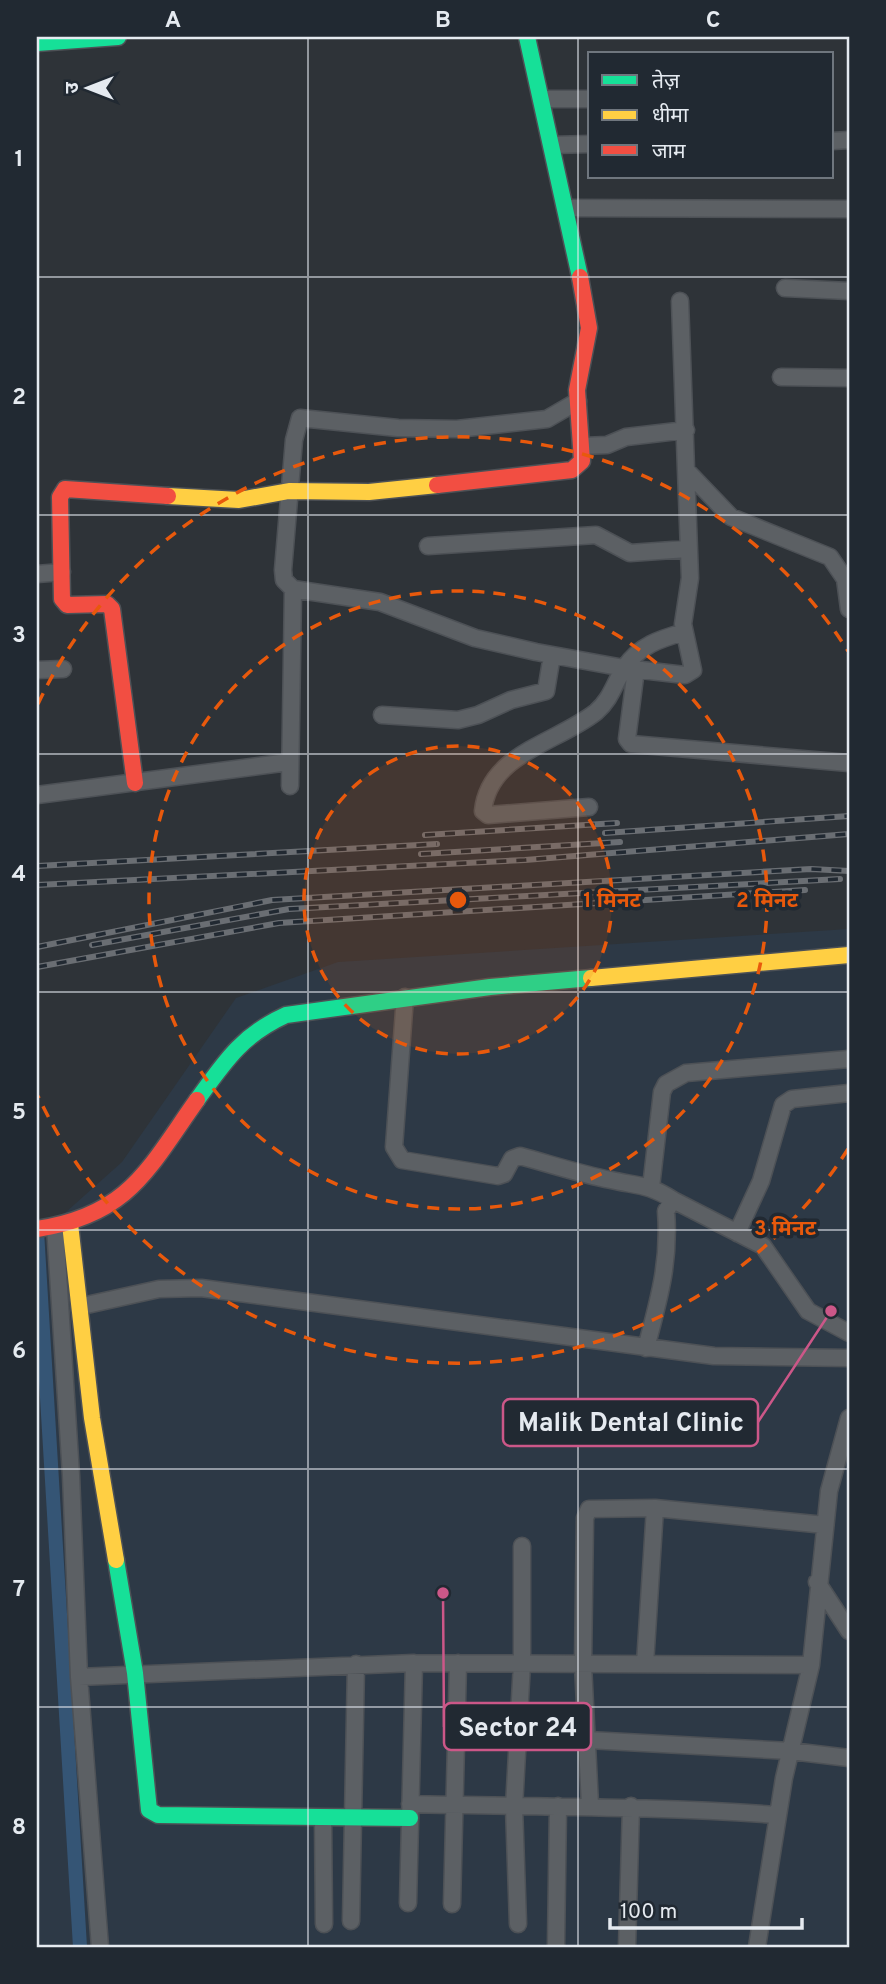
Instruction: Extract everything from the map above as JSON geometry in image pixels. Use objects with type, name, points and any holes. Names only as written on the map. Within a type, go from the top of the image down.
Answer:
[{"type":"street","points":[[37,43],[118,37]]},
{"type":"street","points":[[135,783],[112,608],[107,604],[66,605],[62,599],[60,497],[65,489],[239,500],[289,491],[369,492],[572,470],[582,461],[578,379],[589,328],[567,208],[527,37]]},
{"type":"street","points":[[542,99],[588,99]]},
{"type":"street","points":[[552,145],[588,144]]},
{"type":"street","points":[[567,208],[849,209]]},
{"type":"street","points":[[785,288],[849,291]]},
{"type":"street","points":[[578,401],[547,419],[457,429],[398,428],[300,418],[294,440],[284,580],[293,589],[380,602],[475,638],[630,669],[680,675],[690,673],[693,664],[684,632],[690,578],[680,301]]},
{"type":"street","points":[[781,377],[849,378]]},
{"type":"street","points":[[583,446],[607,445],[634,436],[686,430]]},
{"type":"street","points":[[686,470],[731,517],[830,557],[845,579],[849,609]]},
{"type":"street","points":[[428,546],[596,535],[630,553],[687,549]]},
{"type":"street","points":[[37,574],[62,572]]},
{"type":"street","points":[[290,786],[293,589]]},
{"type":"street","points":[[589,807],[488,815],[483,811],[488,789],[510,762],[594,713],[615,690],[649,643],[684,632]]},
{"type":"street","points":[[382,715],[444,720],[478,715],[511,700],[546,691],[552,655]]},
{"type":"street","points":[[37,670],[63,669]]},
{"type":"street","points":[[630,669],[627,739],[631,744],[849,763]]},
{"type":"street","points":[[37,795],[289,762]]},
{"type":"street","points":[[53,1227],[96,1214],[141,1178],[233,1050],[260,1027],[286,1015],[405,997],[849,955]]},
{"type":"street","points":[[405,997],[394,1147],[402,1160],[498,1176],[504,1174],[512,1159],[520,1156],[613,1181],[651,1186],[768,1250],[808,1311],[849,1333]]},
{"type":"street","points":[[651,1186],[662,1092],[673,1078],[686,1073],[849,1059]]},
{"type":"street","points":[[737,1233],[761,1181],[783,1104],[792,1099],[849,1093]]},
{"type":"street","points":[[646,1348],[663,1282],[669,1232],[666,1211],[673,1200]]},
{"type":"street","points":[[53,1227],[82,1306],[92,1418],[135,1673],[146,1796],[153,1814],[351,1818],[455,1805],[590,1805],[777,1815]]},
{"type":"street","points":[[53,1227],[71,1475],[79,1677],[100,1947]]},
{"type":"street","points":[[82,1306],[159,1289],[201,1288],[715,1356],[849,1358]]},
{"type":"street","points":[[757,1947],[777,1815],[811,1665],[817,1583],[829,1491],[849,1418]]},
{"type":"street","points":[[590,1805],[583,1665],[587,1512],[593,1508],[655,1508],[825,1525]]},
{"type":"street","points":[[645,1664],[655,1508]]},
{"type":"street","points":[[518,1924],[514,1807],[522,1663],[522,1546]]},
{"type":"street","points":[[817,1583],[849,1631]]},
{"type":"street","points":[[79,1677],[414,1663],[811,1665]]},
{"type":"street","points":[[408,1903],[414,1663]]},
{"type":"street","points":[[452,1903],[458,1663]]},
{"type":"street","points":[[351,1921],[356,1664]]},
{"type":"street","points":[[588,1740],[791,1751],[849,1758]]},
{"type":"street","points":[[556,1945],[558,1806]]},
{"type":"street","points":[[627,1947],[631,1806]]},
{"type":"street","points":[[323,1818],[324,1924]]},
{"type":"shaded area","points":[[849,929],[849,1947],[37,1947],[37,1238],[122,1162],[236,998],[338,962]]},
{"type":"waterway","points":[[37,1231],[80,1947]]},
{"type":"railway","points":[[605,833],[849,816]]},
{"type":"railway","points":[[425,835],[617,823]]},
{"type":"railway","points":[[37,885],[525,860],[849,834]]},
{"type":"railway","points":[[421,854],[620,842]]},
{"type":"railway","points":[[37,866],[437,844]]},
{"type":"railway","points":[[37,947],[272,900],[811,869],[849,871]]},
{"type":"railway","points":[[92,945],[289,909],[840,879]]},
{"type":"railway","points":[[37,967],[279,923],[805,890]]},
{"type":"traffic: fast","points":[[37,43],[118,37]]},
{"type":"traffic: fast","points":[[527,37],[580,277]]},
{"type":"traffic: fast","points":[[197,1100],[235,1050],[257,1031],[286,1015],[490,987],[591,978]]},
{"type":"traffic: fast","points":[[116,1560],[135,1673],[149,1810],[158,1815],[410,1818]]},
{"type":"traffic: slow","points":[[168,496],[239,500],[289,491],[369,492],[437,485]]},
{"type":"traffic: slow","points":[[591,978],[849,955]]},
{"type":"traffic: slow","points":[[70,1224],[92,1418],[116,1560]]},
{"type":"traffic: jam","points":[[437,485],[572,470],[582,461],[577,390],[589,328],[580,277]]},
{"type":"traffic: jam","points":[[135,783],[112,609],[107,604],[67,605],[62,599],[60,497],[65,489],[168,496]]},
{"type":"traffic: jam","points":[[37,1229],[94,1213],[115,1200],[149,1167],[197,1100]]},
{"type":"place","name":"Malik Dental Clinic","points":[[831,1311]]},
{"type":"place","name":"Sector 24","points":[[443,1593]]}]
